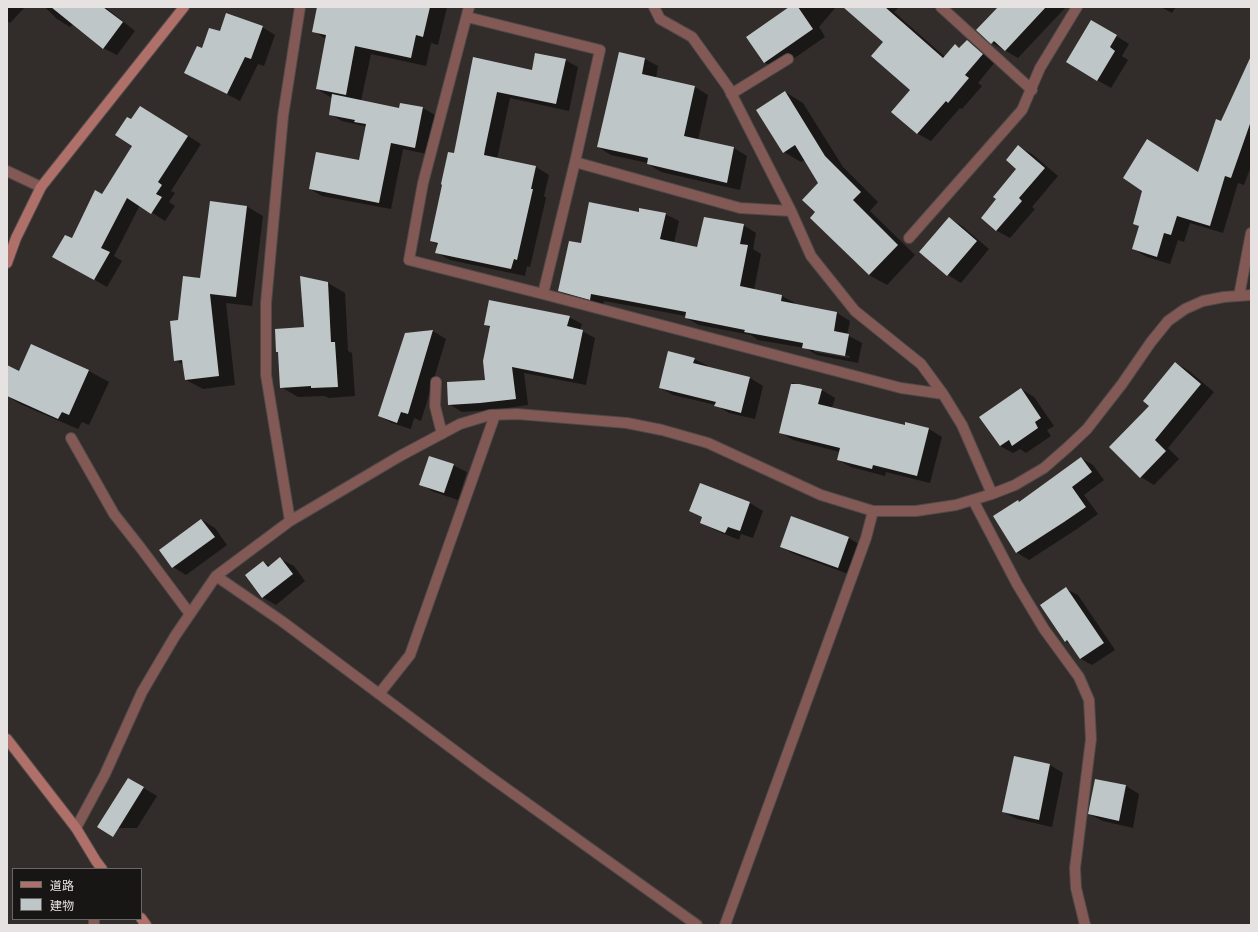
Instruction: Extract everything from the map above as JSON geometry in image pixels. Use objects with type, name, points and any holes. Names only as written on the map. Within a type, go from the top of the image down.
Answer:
[{"type":"street","points":[[7,262],[16,238],[41,187],[184,7]]},
{"type":"street","points":[[290,521],[266,375],[266,303],[283,116],[300,7]]},
{"type":"street","points":[[469,7],[423,182],[409,260],[901,388],[943,394]]},
{"type":"street","points":[[654,7],[660,19],[692,37],[728,87],[791,211],[811,256],[854,311],[921,364],[943,394],[962,425],[992,494]]},
{"type":"street","points":[[941,7],[1032,90]]},
{"type":"street","points":[[909,238],[1022,110],[1032,90],[1040,68],[1077,7]]},
{"type":"street","points":[[467,18],[600,50],[543,294]]},
{"type":"street","points":[[732,94],[788,59]]},
{"type":"street","points":[[575,162],[740,208],[791,211]]},
{"type":"street","points":[[7,171],[41,187]]},
{"type":"street","points":[[1239,296],[1251,233]]},
{"type":"street","points":[[76,828],[105,774],[142,692],[190,614],[216,576],[290,521],[400,456],[460,424],[490,415],[517,414],[626,423],[662,430],[708,443],[821,495],[873,511],[916,511],[956,505],[1015,485],[1044,468],[1087,429],[1122,384],[1168,320],[1185,309],[1203,301],[1251,295]]},
{"type":"street","points":[[436,382],[435,406],[442,434]]},
{"type":"street","points":[[379,694],[410,655],[495,415]]},
{"type":"street","points":[[71,438],[114,514],[190,614]]},
{"type":"street","points":[[973,500],[1017,584],[1044,629],[1079,677],[1089,700],[1090,739],[1075,868],[1076,888],[1085,925]]},
{"type":"street","points":[[725,925],[866,538],[873,511]]},
{"type":"street","points":[[216,576],[283,622],[492,778],[697,925]]},
{"type":"street","points":[[7,739],[76,828],[98,866]]},
{"type":"building","points":[[51,7],[103,7],[123,22],[103,49]]},
{"type":"building","points":[[317,7],[430,7],[423,37],[416,35],[411,58],[355,46],[346,95],[316,89],[326,35],[312,32]]},
{"type":"building","points":[[789,7],[798,7],[813,29],[764,63],[746,37]]},
{"type":"building","points":[[843,7],[885,7],[943,58],[955,44],[959,48],[967,40],[983,54],[965,75],[969,78],[948,103],[946,101],[917,134],[891,112],[910,90],[871,56],[883,42]]},
{"type":"building","points":[[998,7],[1046,7],[1005,51],[994,41],[991,44],[976,30]]},
{"type":"building","points":[[226,13],[263,26],[251,59],[245,57],[227,94],[184,73],[197,46],[202,48],[209,28],[220,31]]},
{"type":"building","points":[[1091,20],[1117,35],[1110,47],[1115,51],[1097,81],[1066,62]]},
{"type":"building","points":[[619,52],[645,58],[642,74],[695,86],[684,136],[734,147],[727,183],[647,164],[648,158],[597,147]]},
{"type":"building","points":[[535,53],[566,59],[556,104],[497,92],[484,155],[536,166],[531,189],[533,189],[517,260],[514,259],[511,269],[435,253],[438,243],[430,241],[441,184],[448,152],[454,153],[473,57],[532,70]]},
{"type":"building","points":[[1251,56],[1251,121],[1231,178],[1225,176],[1210,226],[1177,216],[1171,235],[1164,233],[1157,257],[1132,249],[1139,226],[1133,224],[1142,191],[1123,178],[1147,139],[1198,172],[1216,119],[1221,121]]},
{"type":"building","points":[[785,91],[825,156],[861,192],[853,200],[898,245],[869,275],[810,218],[815,212],[802,200],[818,183],[795,145],[783,153],[756,110]]},
{"type":"building","points":[[332,94],[399,108],[400,103],[423,107],[415,148],[391,143],[379,203],[309,189],[316,152],[359,160],[366,124],[354,122],[355,120],[329,115]]},
{"type":"building","points":[[140,106],[188,136],[158,182],[162,185],[156,194],[162,197],[151,214],[127,198],[101,248],[110,252],[94,280],[52,257],[65,235],[72,238],[95,190],[102,194],[132,146],[115,135],[127,117],[131,119]]},
{"type":"building","points":[[1018,145],[1045,168],[1019,198],[1022,201],[996,231],[981,218],[996,199],[993,197],[1016,169],[1006,160]]},
{"type":"building","points":[[210,201],[247,206],[236,297],[210,294],[219,376],[185,380],[182,360],[174,361],[170,321],[178,320],[183,276],[200,278]]},
{"type":"building","points":[[589,202],[639,212],[639,208],[666,213],[660,239],[697,247],[704,217],[744,224],[740,244],[748,245],[740,286],[782,295],[781,301],[837,312],[834,331],[849,334],[845,356],[802,348],[803,343],[744,332],[745,330],[685,318],[686,312],[591,294],[590,300],[558,291],[569,241],[581,243]]},
{"type":"building","points":[[949,217],[977,241],[947,276],[919,252]]},
{"type":"building","points":[[300,276],[328,282],[331,342],[335,342],[338,387],[311,388],[311,386],[280,388],[275,329],[304,327]]},
{"type":"building","points":[[489,300],[570,316],[567,326],[583,330],[573,379],[512,367],[516,399],[448,405],[447,382],[485,380],[483,361],[490,326],[484,325]]},
{"type":"building","points":[[433,330],[408,414],[401,412],[397,423],[378,416],[405,333]]},
{"type":"building","points":[[31,344],[89,370],[69,415],[62,412],[58,419],[7,396],[7,365],[19,371]]},
{"type":"building","points":[[668,351],[695,358],[693,363],[750,377],[741,413],[714,406],[716,402],[659,388]]},
{"type":"building","points":[[1175,362],[1201,384],[1155,440],[1166,451],[1140,478],[1109,447],[1149,406],[1143,401]]},
{"type":"building","points":[[791,384],[799,384],[822,389],[818,404],[905,425],[905,422],[929,428],[917,476],[873,465],[872,469],[837,460],[840,448],[779,433]]},
{"type":"building","points":[[1021,388],[1041,418],[1035,422],[1038,428],[1012,446],[1009,440],[1000,446],[979,417]]},
{"type":"building","points":[[429,456],[454,464],[444,493],[419,485]]},
{"type":"building","points":[[1081,457],[1092,472],[1072,487],[1086,507],[1016,553],[993,516],[1018,500],[1019,502]]},
{"type":"building","points":[[700,483],[750,502],[740,531],[728,527],[725,533],[700,523],[702,517],[689,511]]},
{"type":"building","points":[[791,516],[849,537],[838,568],[780,547]]},
{"type":"building","points":[[201,519],[215,537],[172,568],[159,550]]},
{"type":"building","points":[[280,557],[293,574],[262,598],[245,575],[263,561],[268,567]]},
{"type":"building","points":[[1066,587],[1104,643],[1080,659],[1067,640],[1065,642],[1040,605]]},
{"type":"building","points":[[1014,756],[1050,764],[1039,820],[1002,812]]},
{"type":"building","points":[[128,778],[144,787],[113,837],[97,827]]},
{"type":"building","points":[[1095,779],[1126,785],[1119,821],[1088,814]]}]
